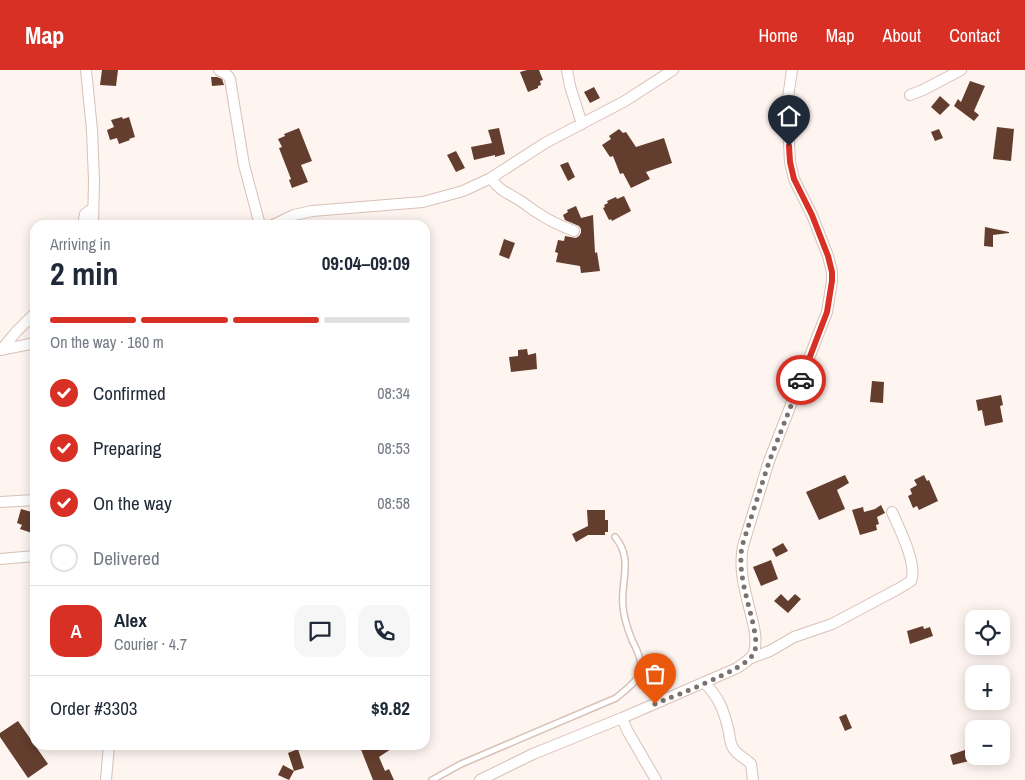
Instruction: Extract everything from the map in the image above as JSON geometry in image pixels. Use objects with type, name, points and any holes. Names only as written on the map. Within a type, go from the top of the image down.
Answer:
[{"type":"street","points":[[86,70],[92,130],[93,220]]},
{"type":"street","points":[[218,70],[226,74],[230,79],[244,165],[259,220]]},
{"type":"street","points":[[567,70],[582,124]]},
{"type":"street","points":[[284,220],[294,215],[312,211],[422,202],[463,191],[491,178],[545,143],[625,101],[673,70]]},
{"type":"street","points":[[751,658],[755,649],[755,634],[742,578],[740,556],[742,546],[769,462],[827,312],[832,281],[828,256],[812,215],[794,179],[790,162],[787,105],[792,70]]},
{"type":"street","points":[[910,95],[961,70]]},
{"type":"street","points":[[491,178],[496,186],[508,195],[520,200],[553,222],[574,231]]},
{"type":"street","points":[[84,220],[85,214],[93,208]]},
{"type":"street","points":[[0,350],[30,318]]},
{"type":"street","points":[[0,350],[30,344]]},
{"type":"street","points":[[0,502],[30,500]]},
{"type":"street","points":[[480,780],[533,754],[737,668],[751,658],[770,651],[794,637],[832,624],[911,581],[913,573],[911,560],[892,512]]},
{"type":"street","points":[[0,559],[30,556]]},
{"type":"street","points":[[704,682],[718,698],[728,729],[729,740],[734,750],[751,764],[753,780]]},
{"type":"street","points":[[622,718],[656,780]]},
{"type":"street","points":[[106,780],[109,750]]},
{"type":"lane","points":[[432,780],[461,764],[616,698],[635,680],[641,666],[638,651],[624,615],[622,599],[626,557],[616,537]]},
{"type":"building","points":[[102,70],[118,70],[116,86],[100,85]]},
{"type":"building","points":[[539,70],[543,80],[540,81],[541,85],[538,88],[528,92],[520,72]]},
{"type":"building","points":[[211,77],[222,79],[224,85],[212,86]]},
{"type":"building","points":[[970,81],[985,86],[974,111],[979,115],[974,121],[954,106],[958,99],[961,102]]},
{"type":"building","points":[[594,87],[600,98],[590,103],[584,92]]},
{"type":"building","points":[[940,96],[950,105],[940,115],[931,107]]},
{"type":"building","points":[[122,117],[123,119],[129,117],[135,137],[119,144],[117,138],[110,140],[107,130],[114,127],[111,120]]},
{"type":"building","points":[[997,127],[1014,129],[1011,161],[993,159]]},
{"type":"building","points":[[299,128],[312,161],[301,165],[308,182],[292,188],[289,180],[291,179],[279,148],[282,147],[278,139],[285,136],[284,134]]},
{"type":"building","points":[[499,128],[505,154],[474,160],[471,147],[492,143],[488,130]]},
{"type":"building","points":[[619,129],[623,133],[626,132],[636,147],[664,138],[672,163],[646,172],[650,179],[631,188],[623,173],[620,174],[613,156],[610,157],[602,145],[611,139],[609,136]]},
{"type":"building","points":[[939,129],[943,138],[935,141],[931,132]]},
{"type":"building","points":[[456,151],[465,168],[456,172],[447,155]]},
{"type":"building","points":[[568,162],[575,177],[568,181],[560,165]]},
{"type":"building","points":[[624,196],[631,211],[612,221],[611,219],[609,220],[603,208],[605,207],[604,205],[608,203],[607,201]]},
{"type":"building","points":[[576,206],[581,218],[593,215],[595,253],[597,252],[600,271],[581,273],[580,266],[556,262],[558,253],[555,252],[558,240],[564,241],[565,236],[576,238],[581,233],[579,226],[565,220],[563,215],[568,212],[567,210]]},
{"type":"building","points":[[985,227],[1009,233],[993,235],[993,247],[984,246]]},
{"type":"building","points":[[504,239],[515,243],[509,259],[499,255]]},
{"type":"building","points":[[527,349],[528,355],[536,353],[537,369],[511,372],[509,357],[518,356],[518,350]]},
{"type":"building","points":[[872,381],[884,382],[883,403],[870,402]]},
{"type":"building","points":[[1001,395],[1003,405],[1000,406],[1003,422],[985,426],[982,410],[978,411],[976,400]]},
{"type":"building","points":[[845,475],[849,483],[837,490],[845,509],[819,520],[806,492]]},
{"type":"building","points":[[924,475],[927,481],[929,480],[938,501],[919,510],[917,506],[913,508],[908,496],[912,494],[910,489],[917,485],[914,480]]},
{"type":"building","points":[[881,505],[885,513],[877,517],[879,524],[876,525],[877,530],[860,535],[852,510],[863,507],[864,512]]},
{"type":"building","points":[[21,509],[30,512],[30,532],[20,529],[22,525],[17,523]]},
{"type":"building","points":[[587,510],[605,510],[605,520],[608,520],[608,532],[605,532],[605,535],[588,535],[576,542],[572,534],[588,526]]},
{"type":"building","points":[[783,543],[788,551],[776,557],[772,549]]},
{"type":"building","points":[[771,560],[778,579],[761,586],[753,567]]},
{"type":"building","points":[[781,594],[788,601],[795,594],[801,599],[788,613],[774,601]]},
{"type":"building","points":[[923,626],[924,629],[930,627],[933,636],[910,644],[907,631]]},
{"type":"building","points":[[846,714],[852,728],[845,731],[839,717]]},
{"type":"building","points":[[18,721],[30,738],[30,750],[38,750],[48,764],[28,778],[0,737],[0,733]]},
{"type":"building","points":[[298,750],[304,768],[294,771],[288,753]]},
{"type":"building","points":[[361,750],[390,750],[379,757],[385,771],[389,769],[394,780],[373,780]]},
{"type":"building","points":[[965,750],[965,762],[953,765],[950,755]]},
{"type":"building","points":[[283,765],[294,771],[289,780],[278,775]]},
{"type":"way so far","points":[[655,704],[737,668],[754,654],[755,634],[742,578],[740,556],[769,462],[801,380]]},
{"type":"route","points":[[789,146],[794,179],[812,215],[831,264],[832,272],[827,312],[801,380]]}]
